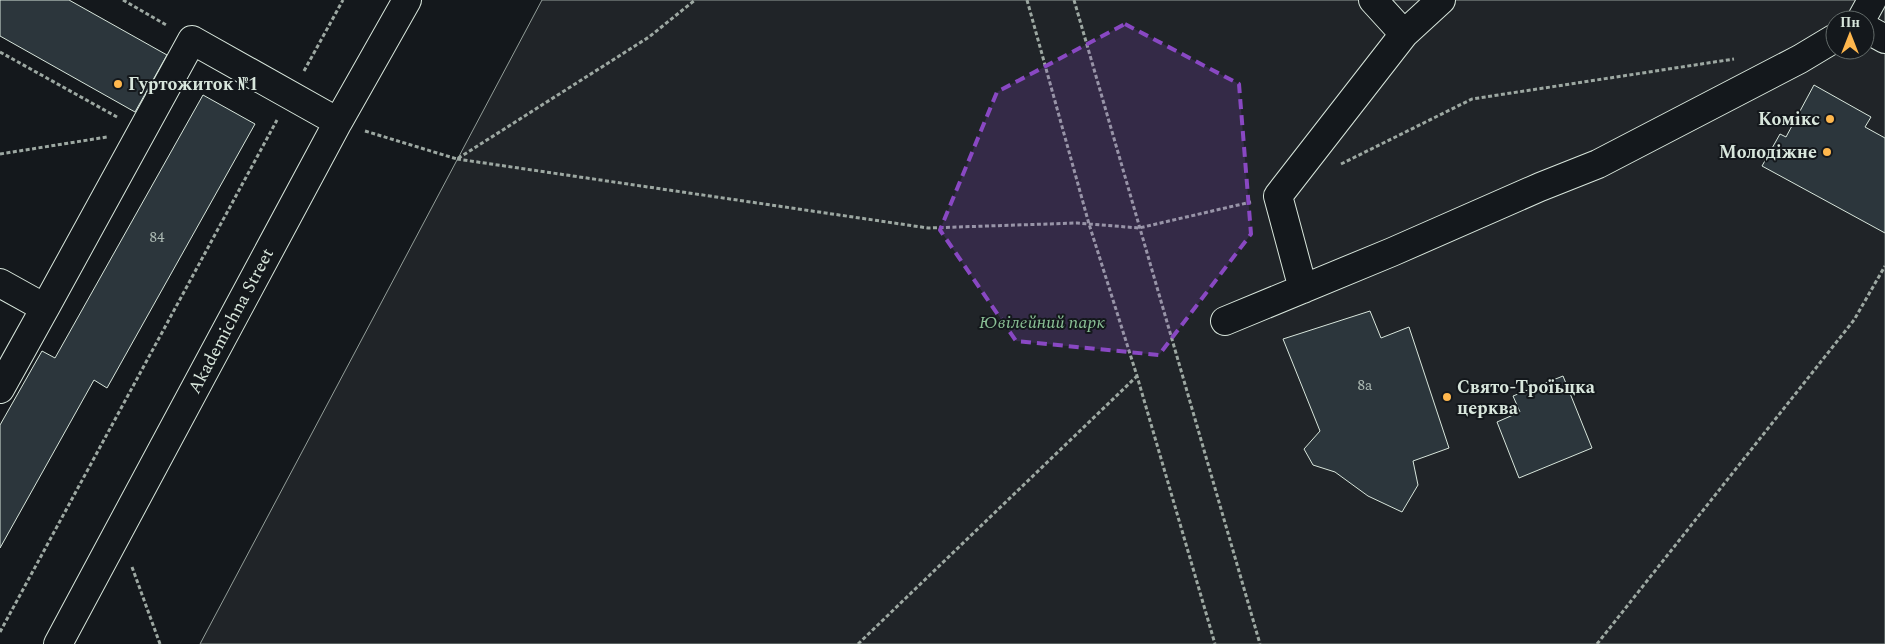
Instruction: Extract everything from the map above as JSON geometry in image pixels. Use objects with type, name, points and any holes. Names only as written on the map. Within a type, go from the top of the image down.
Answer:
[{"type":"street","name":"Akademichna Street","points":[[58,644],[338,122],[407,0]]},
{"type":"street","points":[[1373,0],[1404,34]]},
{"type":"street","points":[[1303,289],[1278,196],[1404,34],[1441,0]]},
{"type":"street","points":[[0,389],[192,40],[338,122]]},
{"type":"street","points":[[1225,321],[1598,164],[1800,59],[1825,44]]},
{"type":"street","points":[[0,282],[44,308]]},
{"type":"path","points":[[123,0],[192,40]]},
{"type":"path","points":[[0,632],[343,0]]},
{"type":"path","points":[[457,159],[649,37],[696,0]]},
{"type":"path","points":[[1027,0],[1089,224],[1137,376],[1215,644]]},
{"type":"path","points":[[1074,0],[1260,644]]},
{"type":"path","points":[[0,52],[142,131]]},
{"type":"path","points":[[1340,165],[1472,99],[1741,58]]},
{"type":"path","points":[[338,122],[457,159],[928,228],[1089,224],[1139,228],[1278,196]]},
{"type":"path","points":[[0,154],[142,131]]},
{"type":"path","points":[[1597,644],[1854,320],[1885,266]]},
{"type":"path","points":[[858,644],[1137,376]]},
{"type":"path","points":[[119,531],[160,644]]},
{"type":"highlighted area","points":[[1125,24],[1239,84],[1251,234],[1159,355],[1016,341],[940,230],[997,92]]},
{"type":"green space","name":"Ювілейний парк","points":[[542,0],[1885,0],[1885,644],[200,644]]},
{"type":"building","name":"Гуртожиток №1","points":[[0,0],[69,0],[167,55],[135,112],[0,36]]},
{"type":"building","name":"Молодіжне","points":[[1814,85],[1871,117],[1865,127],[1885,138],[1885,233],[1762,166],[1780,134],[1786,137]]},
{"type":"building","points":[[203,95],[255,124],[107,388],[94,380],[0,548],[0,425],[42,351],[55,358]]},
{"type":"building","points":[[1370,311],[1381,338],[1409,327],[1449,448],[1413,461],[1418,485],[1402,512],[1368,496],[1335,472],[1313,465],[1304,449],[1320,431],[1283,339]]},
{"type":"building","points":[[1563,376],[1592,448],[1519,478],[1497,422],[1520,412],[1513,396]]},
{"type":"place","name":"Гуртожиток №1","points":[[118,84]]},
{"type":"place","name":"Комікс","points":[[1830,119]]},
{"type":"place","name":"Молодіжне","points":[[1827,152]]},
{"type":"place","name":"Свято-Троїьцка церква","points":[[1447,397]]}]
